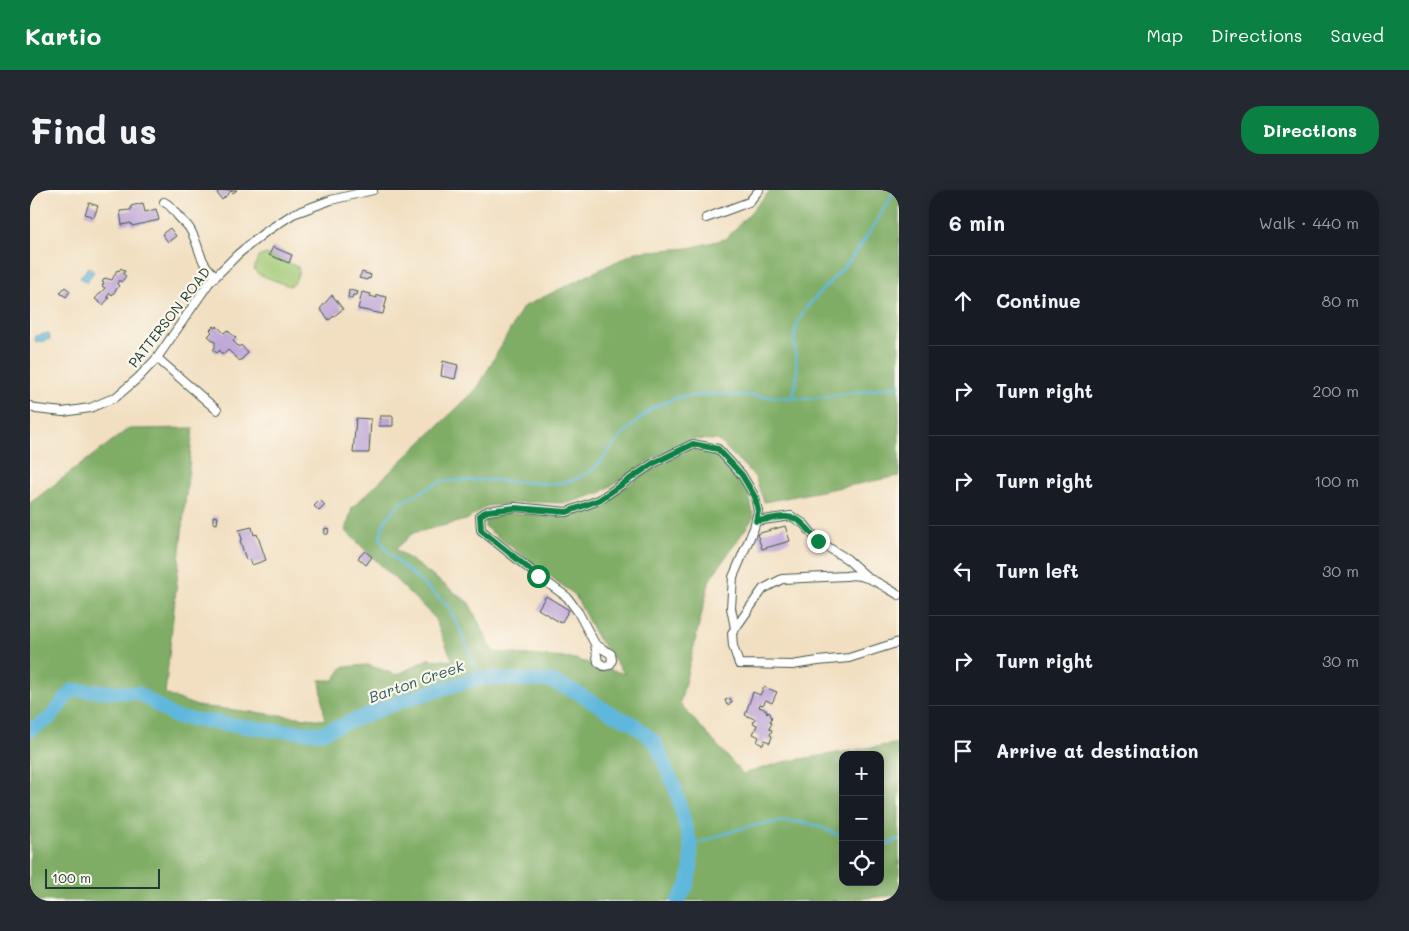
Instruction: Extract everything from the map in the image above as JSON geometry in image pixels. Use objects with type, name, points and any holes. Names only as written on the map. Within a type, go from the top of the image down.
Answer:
[{"type":"street","name":"PATTERSON ROAD","points":[[30,406],[36,409],[63,412],[90,408],[116,397],[157,358],[209,283],[238,254],[264,233],[293,214],[331,200],[374,190]]},
{"type":"street","points":[[706,218],[749,202],[759,190]]},
{"type":"street","points":[[164,202],[170,204],[191,229],[200,258],[207,269],[216,276]]},
{"type":"street","points":[[157,358],[217,410]]},
{"type":"street","points":[[595,644],[578,612],[567,597],[481,530],[480,515],[483,512],[515,508],[567,512],[599,500],[652,464],[693,444],[718,449],[742,475],[755,497],[758,511],[756,521],[733,577],[731,608],[735,628]]},
{"type":"street","points":[[756,521],[791,516],[804,524],[818,541],[847,559],[867,578]]},
{"type":"street","points":[[899,595],[867,578],[855,574],[782,579],[763,589],[732,633],[733,646],[739,664],[792,665],[849,658],[899,642]]},
{"type":"green space","points":[[771,190],[899,190],[899,476],[764,502],[755,477],[718,440],[689,439],[647,462],[600,493],[568,503],[527,502],[487,506],[466,520],[413,533],[396,549],[469,603],[493,652],[575,659],[625,674],[597,637],[575,595],[485,527],[485,520],[490,514],[511,513],[560,517],[586,513],[650,471],[691,449],[714,454],[748,491],[754,517],[710,579],[680,704],[743,774],[783,762],[839,753],[839,886],[884,886],[884,751],[850,751],[899,743],[899,895],[836,901],[30,901],[30,503],[128,429],[193,428],[165,694],[197,706],[325,720],[320,680],[334,680],[343,667],[368,665],[397,675],[428,659],[453,661],[434,617],[346,531],[352,508],[477,389],[523,307],[636,252],[689,248],[726,239]]},
{"type":"green space","points":[[266,254],[298,267],[299,272],[294,284],[289,286],[258,274],[254,269],[258,257]]},
{"type":"water","points":[[88,267],[94,272],[87,283],[80,278]]},
{"type":"water","points":[[49,333],[50,339],[36,343],[35,336]]},
{"type":"building","points":[[219,190],[237,190],[233,193],[231,191],[222,200],[217,193]]},
{"type":"building","points":[[89,203],[98,206],[94,217],[85,214]]},
{"type":"building","points":[[143,203],[145,212],[156,209],[159,220],[132,226],[131,223],[122,225],[120,211],[131,210],[131,206]]},
{"type":"building","points":[[170,228],[176,236],[168,242],[162,234]]},
{"type":"building","points":[[273,247],[292,255],[289,263],[269,255]]},
{"type":"building","points":[[121,268],[125,271],[123,274],[126,276],[121,282],[119,280],[117,284],[119,286],[112,295],[110,293],[107,297],[109,298],[103,305],[95,299],[105,288],[102,286],[104,283],[102,282],[105,278],[112,280],[117,270],[119,271]]},
{"type":"building","points":[[362,272],[371,275],[370,279],[359,278]]},
{"type":"building","points":[[65,287],[70,291],[66,297],[60,293]]},
{"type":"building","points":[[349,290],[358,292],[357,295],[353,295],[352,299],[348,298]]},
{"type":"building","points":[[362,292],[377,298],[377,295],[387,297],[383,314],[358,309]]},
{"type":"building","points":[[332,295],[343,309],[329,320],[320,309]]},
{"type":"building","points":[[214,326],[216,328],[217,326],[224,333],[227,330],[236,338],[233,341],[239,347],[241,345],[248,353],[240,361],[228,350],[224,354],[220,350],[217,353],[213,350],[215,342],[208,336]]},
{"type":"building","points":[[443,361],[458,365],[455,379],[441,376]]},
{"type":"building","points":[[380,416],[393,416],[393,426],[379,426]]},
{"type":"building","points":[[356,418],[371,419],[369,453],[353,453]]},
{"type":"building","points":[[320,500],[325,505],[319,511],[314,506]]},
{"type":"building","points":[[213,516],[218,517],[217,524],[213,523]]},
{"type":"building","points":[[785,526],[790,541],[762,549],[757,534]]},
{"type":"building","points":[[252,527],[254,535],[257,534],[266,560],[252,565],[250,559],[246,560],[239,530]]},
{"type":"building","points":[[325,528],[329,529],[328,534],[324,534]]},
{"type":"building","points":[[365,551],[372,557],[366,565],[358,558]]},
{"type":"building","points":[[546,596],[569,610],[561,623],[538,609]]},
{"type":"building","points":[[764,687],[777,692],[772,703],[766,700],[759,707],[767,710],[766,712],[770,713],[772,719],[769,729],[772,730],[770,743],[765,740],[763,745],[757,742],[759,737],[753,734],[757,725],[753,723],[755,719],[745,715],[753,692],[760,695]]},
{"type":"building","points":[[730,698],[732,703],[727,705],[725,700]]},
{"type":"waterway","points":[[792,398],[797,376],[794,343],[798,323],[812,301],[858,249],[878,220],[895,190]]},
{"type":"waterway","points":[[479,678],[466,643],[448,606],[385,548],[380,537],[384,522],[399,504],[441,481],[491,480],[553,484],[574,480],[594,469],[625,432],[652,408],[678,397],[718,394],[808,399],[899,385]]},
{"type":"waterway","name":"Barton Creek","points":[[30,730],[50,718],[72,690],[138,693],[175,717],[271,730],[321,733],[405,700],[479,678],[550,681],[574,691],[632,723],[655,742],[675,788],[691,846],[691,868],[687,886],[678,901]]},
{"type":"waterway","points":[[691,846],[733,831],[777,822],[812,824],[839,835]]},
{"type":"waterway","points":[[884,845],[899,839]]},
{"type":"route","points":[[538,576],[481,530],[479,523],[480,515],[483,512],[515,508],[567,512],[599,500],[652,464],[693,444],[718,449],[742,475],[755,497],[758,511],[756,521],[791,516],[804,524],[818,541]]}]
